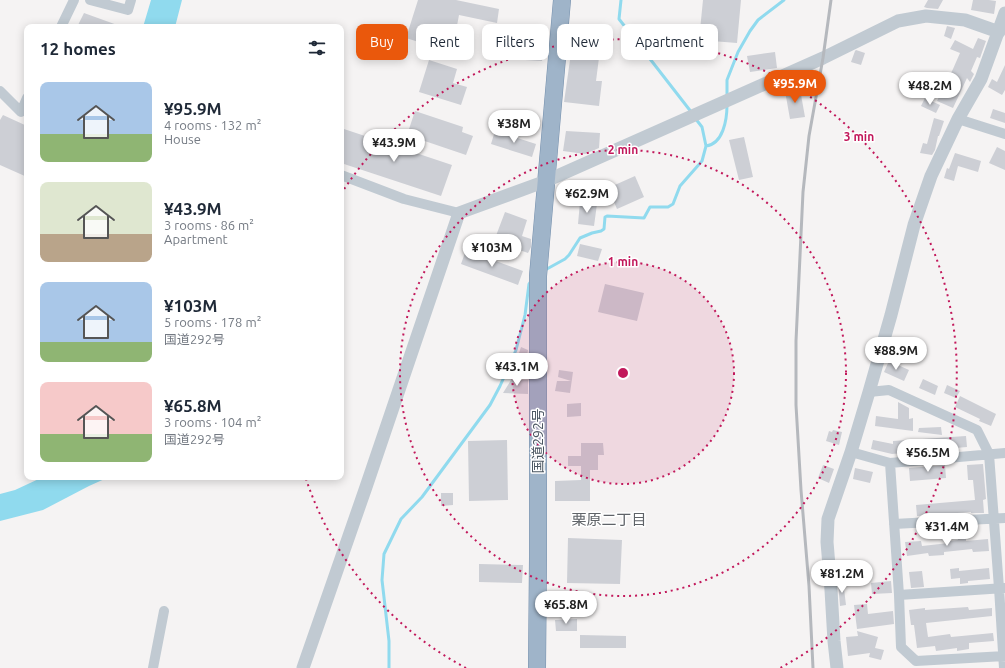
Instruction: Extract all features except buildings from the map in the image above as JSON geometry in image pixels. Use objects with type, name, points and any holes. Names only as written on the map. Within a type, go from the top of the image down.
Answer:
[{"type":"highway","name":"国道292号","points":[[537,668],[538,276],[562,0]]},
{"type":"street","points":[[62,24],[74,0]]},
{"type":"street","points":[[90,0],[128,10],[131,0]]},
{"type":"street","points":[[344,176],[404,199],[459,213],[546,181],[823,58],[898,20],[926,16],[1003,22],[981,79],[958,119],[931,176],[914,225],[891,315],[851,452],[828,519],[827,542],[837,668]]},
{"type":"street","points":[[0,91],[21,112],[24,105]]},
{"type":"street","points":[[958,119],[1005,134]]},
{"type":"street","points":[[303,668],[459,213]]},
{"type":"street","points":[[869,392],[889,390],[977,430],[989,454],[994,519],[1002,588],[1004,668]]},
{"type":"street","points":[[851,452],[890,463],[1005,453]]},
{"type":"street","points":[[890,463],[902,647],[916,661],[1004,656]]},
{"type":"street","points":[[894,524],[1005,518]]},
{"type":"street","points":[[899,595],[1002,588]]},
{"type":"street","points":[[154,668],[164,611]]},
{"type":"water","points":[[151,0],[182,0],[176,24],[144,24]]},
{"type":"water","points":[[37,480],[102,480],[43,510],[0,521],[0,494],[15,490]]},
{"type":"waterway","points":[[621,0],[619,19],[692,113]]},
{"type":"waterway","points":[[727,98],[727,80],[738,52],[750,31],[758,20],[784,0]]},
{"type":"waterway","points":[[706,146],[712,144],[720,136],[725,124],[727,105]]},
{"type":"waterway","points":[[545,270],[565,259],[580,238],[604,229],[605,217],[644,218],[650,207],[668,207],[673,204],[680,186],[702,161],[706,146],[702,127],[695,118]]},
{"type":"waterway","points":[[389,668],[389,641],[382,580],[384,554],[401,519],[422,497],[490,405],[516,350],[525,315],[529,284],[531,281]]},
{"type":"railway","points":[[813,668],[809,586],[796,405],[796,341],[803,192],[809,136],[823,58],[831,0]]},
{"type":"district","name":"栗原二丁目","points":[[609,520]]}]
